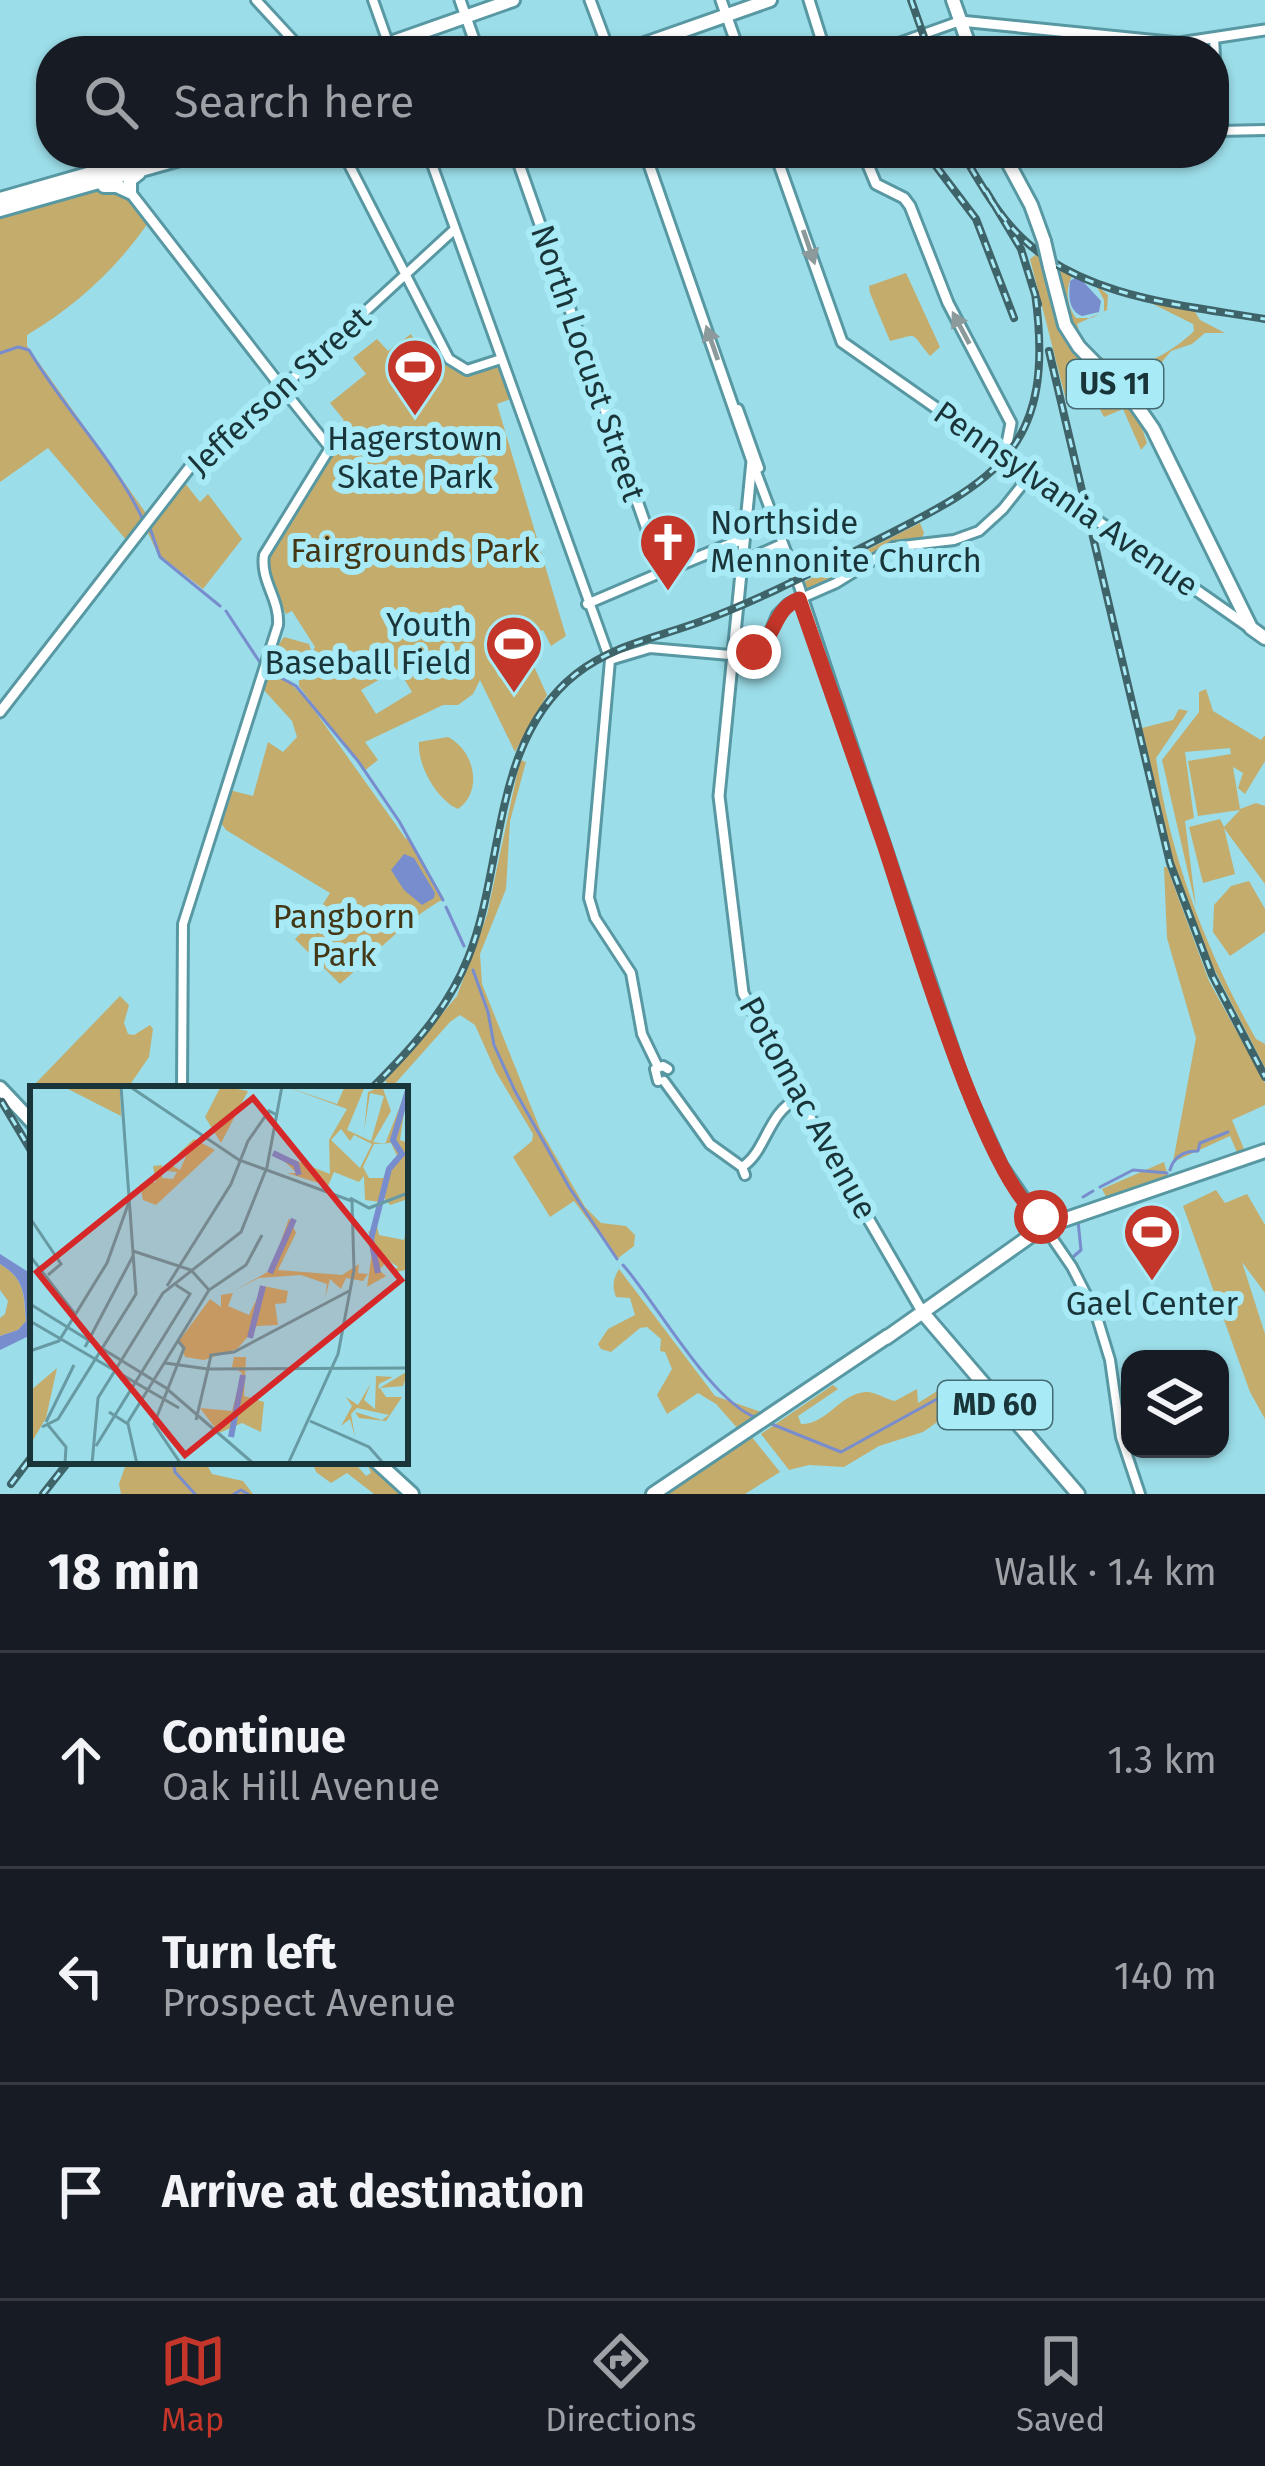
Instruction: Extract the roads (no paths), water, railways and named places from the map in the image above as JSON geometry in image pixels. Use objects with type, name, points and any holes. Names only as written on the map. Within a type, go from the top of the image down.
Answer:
[{"type":"main road","points":[[460,0],[473,36]]},
{"type":"main road","points":[[417,36],[513,0]]},
{"type":"main road","points":[[590,0],[603,36]]},
{"type":"main road","points":[[721,0],[734,36]]},
{"type":"main road","points":[[669,36],[770,0]]},
{"type":"main road","points":[[809,0],[821,36]]},
{"type":"main road","points":[[957,11],[987,23],[1107,36]]},
{"type":"main road","points":[[1227,36],[1265,30]]},
{"type":"main road","points":[[0,210],[68,185],[90,168]]},
{"type":"main road","points":[[0,199],[124,168]]},
{"type":"main road","points":[[114,172],[144,168]]},
{"type":"main road","points":[[130,192],[132,177],[149,168]]},
{"type":"main road","name":"North Locust Street","points":[[520,168],[662,572]]},
{"type":"main road","points":[[650,168],[752,456]]},
{"type":"main road","name":"Pennsylvania Avenue","points":[[780,168],[842,342],[1265,638]]},
{"type":"main road","points":[[869,168],[876,184],[908,202],[948,303],[1009,418],[1006,448],[1012,462]]},
{"type":"main road","name":"US 11","points":[[1010,168],[1044,241],[1064,325],[1153,429],[1251,628]]},
{"type":"main road","points":[[114,172],[282,388]]},
{"type":"main road","points":[[68,185],[111,185],[130,192]]},
{"type":"main road","name":"Jefferson Street","points":[[0,712],[190,467],[282,388]]},
{"type":"main road","points":[[984,443],[999,446],[1011,433]]},
{"type":"main road","name":"Potomac Avenue","points":[[752,456],[718,796],[741,982],[799,1098],[923,1313]]},
{"type":"main road","points":[[662,572],[743,539]]},
{"type":"main road","points":[[0,1088],[30,1120]]},
{"type":"main road","points":[[653,1494],[1043,1227],[1265,1151]]},
{"type":"main road","points":[[1033,1213],[1046,1219],[1075,1215]]},
{"type":"main road","name":"MD 60","points":[[923,1313],[945,1346],[1074,1494]]},
{"type":"main road","name":"MD 60","points":[[923,1313],[1074,1494]]},
{"type":"main road","points":[[890,1332],[926,1325],[945,1346]]},
{"type":"main road","points":[[379,1464],[412,1494]]},
{"type":"street","points":[[256,0],[289,36]]},
{"type":"street","points":[[373,0],[386,36]]},
{"type":"street","points":[[906,36],[957,11]]},
{"type":"street","points":[[1229,131],[1265,130]]},
{"type":"street","points":[[350,168],[448,358],[467,370],[501,359]]},
{"type":"street","points":[[433,168],[610,660],[589,898],[595,918],[636,986],[642,1034],[658,1067],[655,1078],[665,1080],[715,1150],[746,1164],[778,1112],[799,1098]]},
{"type":"street","name":"Jefferson Street","points":[[282,388],[455,229]]},
{"type":"street","points":[[182,1086],[183,924],[278,625],[277,604],[263,571],[264,555],[330,448],[282,388]]},
{"type":"street","points":[[752,456],[965,1084],[996,1153],[1072,1267],[1096,1313],[1111,1360],[1121,1437],[1140,1494]]},
{"type":"street","points":[[730,656],[760,649],[780,611],[836,584],[894,547],[944,542],[983,528],[1030,475]]},
{"type":"street","points":[[894,547],[928,563],[944,542]]},
{"type":"street","points":[[741,562],[782,544]]},
{"type":"street","points":[[587,604],[662,572]]},
{"type":"street","points":[[610,660],[650,648],[730,656],[751,665]]},
{"type":"water","points":[[1078,276],[1101,301],[1099,312],[1082,316],[1074,310],[1070,281]]},
{"type":"water","points":[[404,854],[414,858],[435,893],[422,905],[391,870]]},
{"type":"water","points":[[0,1254],[30,1273],[30,1335],[0,1350],[0,1336],[18,1330],[26,1321],[22,1288],[0,1264]]},
{"type":"waterway","points":[[0,353],[18,347],[29,350],[119,477],[143,520]]},
{"type":"waterway","points":[[150,528],[160,557],[220,606]]},
{"type":"waterway","points":[[226,611],[261,664]]},
{"type":"waterway","points":[[267,670],[296,686],[358,761],[399,821],[443,900]]},
{"type":"waterway","points":[[446,907],[464,946]]},
{"type":"waterway","points":[[473,970],[494,1045],[515,1091],[569,1187],[617,1259]]},
{"type":"waterway","points":[[1170,1170],[1180,1155],[1198,1151],[1200,1143],[1228,1132]]},
{"type":"waterway","points":[[1100,1187],[1133,1170],[1167,1173]]},
{"type":"waterway","points":[[1083,1197],[1093,1191]]},
{"type":"waterway","points":[[1073,1257],[1081,1250],[1078,1221]]},
{"type":"waterway","points":[[623,1265],[721,1393],[757,1418]]},
{"type":"waterway","points":[[769,1423],[841,1452],[948,1393],[975,1389]]},
{"type":"waterway","points":[[174,1464],[195,1494]]},
{"type":"waterway","points":[[234,1494],[241,1490],[248,1494]]},
{"type":"railway","points":[[911,0],[924,36]]},
{"type":"railway","points":[[937,168],[976,219],[1014,318]]},
{"type":"railway","points":[[971,168],[1012,228],[1074,274],[1135,296],[1265,319]]},
{"type":"railway","points":[[986,191],[1021,249],[1038,304]]},
{"type":"railway","points":[[374,1086],[426,1029],[468,958],[514,769],[548,702],[576,674],[605,656],[786,585],[912,522],[982,479],[1007,455],[1025,426],[1036,390],[1035,293]]},
{"type":"railway","points":[[1049,351],[1170,863],[1212,975],[1265,1077]]},
{"type":"railway","points":[[2,1102],[30,1149]]},
{"type":"railway","points":[[11,1484],[30,1459]]},
{"type":"railway","points":[[43,1494],[67,1464]]},
{"type":"place","name":"Hagerstown Skate Park","points":[[415,418]]},
{"type":"place","name":"Northside Mennonite Church","points":[[668,593]]},
{"type":"place","name":"Youth Baseball Field","points":[[514,695]]},
{"type":"place","name":"Gael Center","points":[[1152,1283]]},
{"type":"park label","name":"Fairgrounds Park","points":[[415,551]]},
{"type":"park label","name":"Pangborn Park","points":[[344,936]]}]
